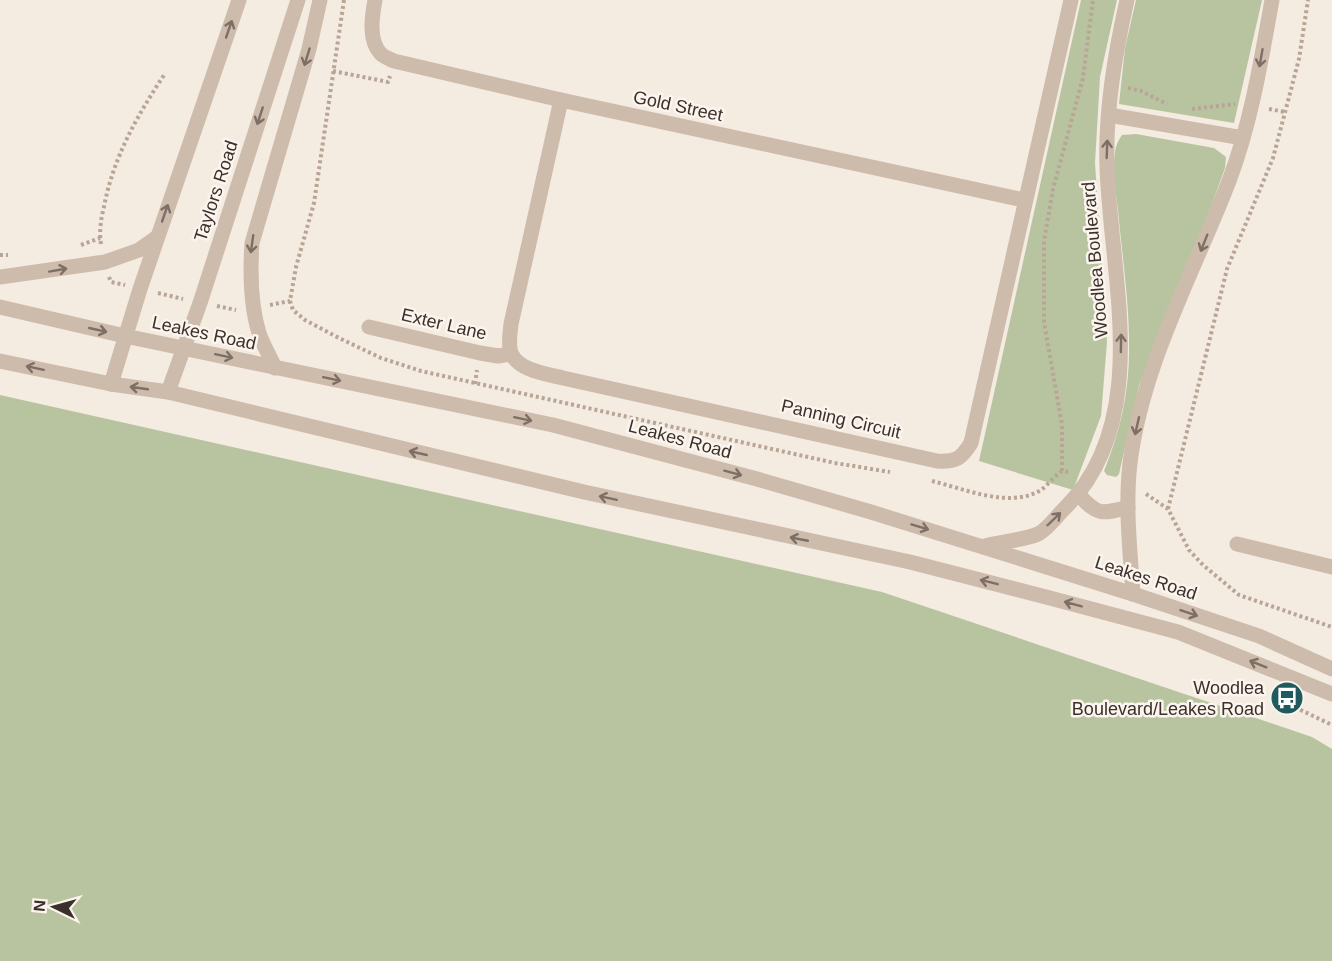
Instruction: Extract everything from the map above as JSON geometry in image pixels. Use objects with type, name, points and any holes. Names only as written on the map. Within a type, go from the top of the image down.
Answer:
[{"type":"street","points":[[111,384],[156,238],[239,0]]},
{"type":"street","name":"Taylors Road","points":[[168,392],[200,303],[298,0]]},
{"type":"street","points":[[275,368],[259,333],[254,308],[250,275],[252,243],[309,49],[320,0]]},
{"type":"street","points":[[375,0],[372,27],[374,42],[381,54],[394,61]]},
{"type":"street","name":"Panning Circuit","points":[[512,354],[521,364],[534,371],[563,378],[937,461],[957,459],[970,443],[1071,0]]},
{"type":"street","name":"Woodlea Boulevard","points":[[982,547],[1039,534],[1079,495],[1092,476],[1105,445],[1112,419],[1119,381],[1121,345],[1120,308],[1106,165],[1116,50],[1127,0]]},
{"type":"street","points":[[1133,594],[1128,507],[1130,461],[1137,425],[1155,361],[1210,228],[1243,138],[1272,0]]},
{"type":"street","name":"Gold Street","points":[[394,61],[561,100],[1024,200]]},
{"type":"street","points":[[512,354],[509,339],[561,100]]},
{"type":"street","points":[[1109,115],[1243,138]]},
{"type":"street","points":[[0,277],[105,262],[139,250],[156,238]]},
{"type":"street","name":"Leakes Road","points":[[0,307],[125,336],[553,425],[757,479],[1133,594],[1259,636],[1332,669]]},
{"type":"street","name":"Exter Lane","points":[[369,327],[480,353],[498,356],[512,354]]},
{"type":"street","points":[[0,361],[111,384],[168,392],[584,492],[910,562],[1178,632],[1332,694]]},
{"type":"street","points":[[1079,495],[1092,509],[1104,513],[1128,507]]},
{"type":"street","points":[[1237,544],[1332,567]]},
{"type":"path","points":[[344,0],[314,203],[296,267],[290,301],[293,310],[304,320],[362,350],[421,370],[835,463],[899,473]]},
{"type":"path","points":[[1062,471],[1062,425],[1044,322],[1044,241],[1053,189],[1083,78],[1093,0]]},
{"type":"path","points":[[1168,509],[1227,269],[1273,158],[1299,59],[1308,0]]},
{"type":"path","points":[[333,71],[388,82],[394,61]]},
{"type":"path","points":[[100,238],[104,204],[114,169],[143,108],[164,75]]},
{"type":"path","points":[[1083,78],[1141,91],[1156,100],[1171,105]]},
{"type":"path","points":[[1183,108],[1209,108],[1232,104],[1285,112]]},
{"type":"path","points":[[105,262],[111,282],[233,310],[254,308]]},
{"type":"path","points":[[922,478],[933,481]]},
{"type":"path","points":[[1203,565],[1239,595],[1332,627]]},
{"type":"path","points":[[1284,702],[1332,725]]},
{"type":"green space","points":[[1081,0],[1117,0],[1100,77],[1095,163],[1107,342],[1101,416],[1073,490],[979,461]]},
{"type":"green space","points":[[1136,0],[1262,0],[1234,123],[1119,104],[1125,48]]},
{"type":"green space","points":[[1136,134],[1214,148],[1226,157],[1225,168],[1196,248],[1139,385],[1119,474],[1116,477],[1107,475],[1104,471],[1123,408],[1128,376],[1129,326],[1114,159],[1122,135]]},
{"type":"green space","points":[[0,395],[882,592],[1312,737],[1332,749],[1332,961],[0,961]]},
{"type":"place","name":"Woodlea Boulevard/Leakes Road","points":[[1287,698]]}]
